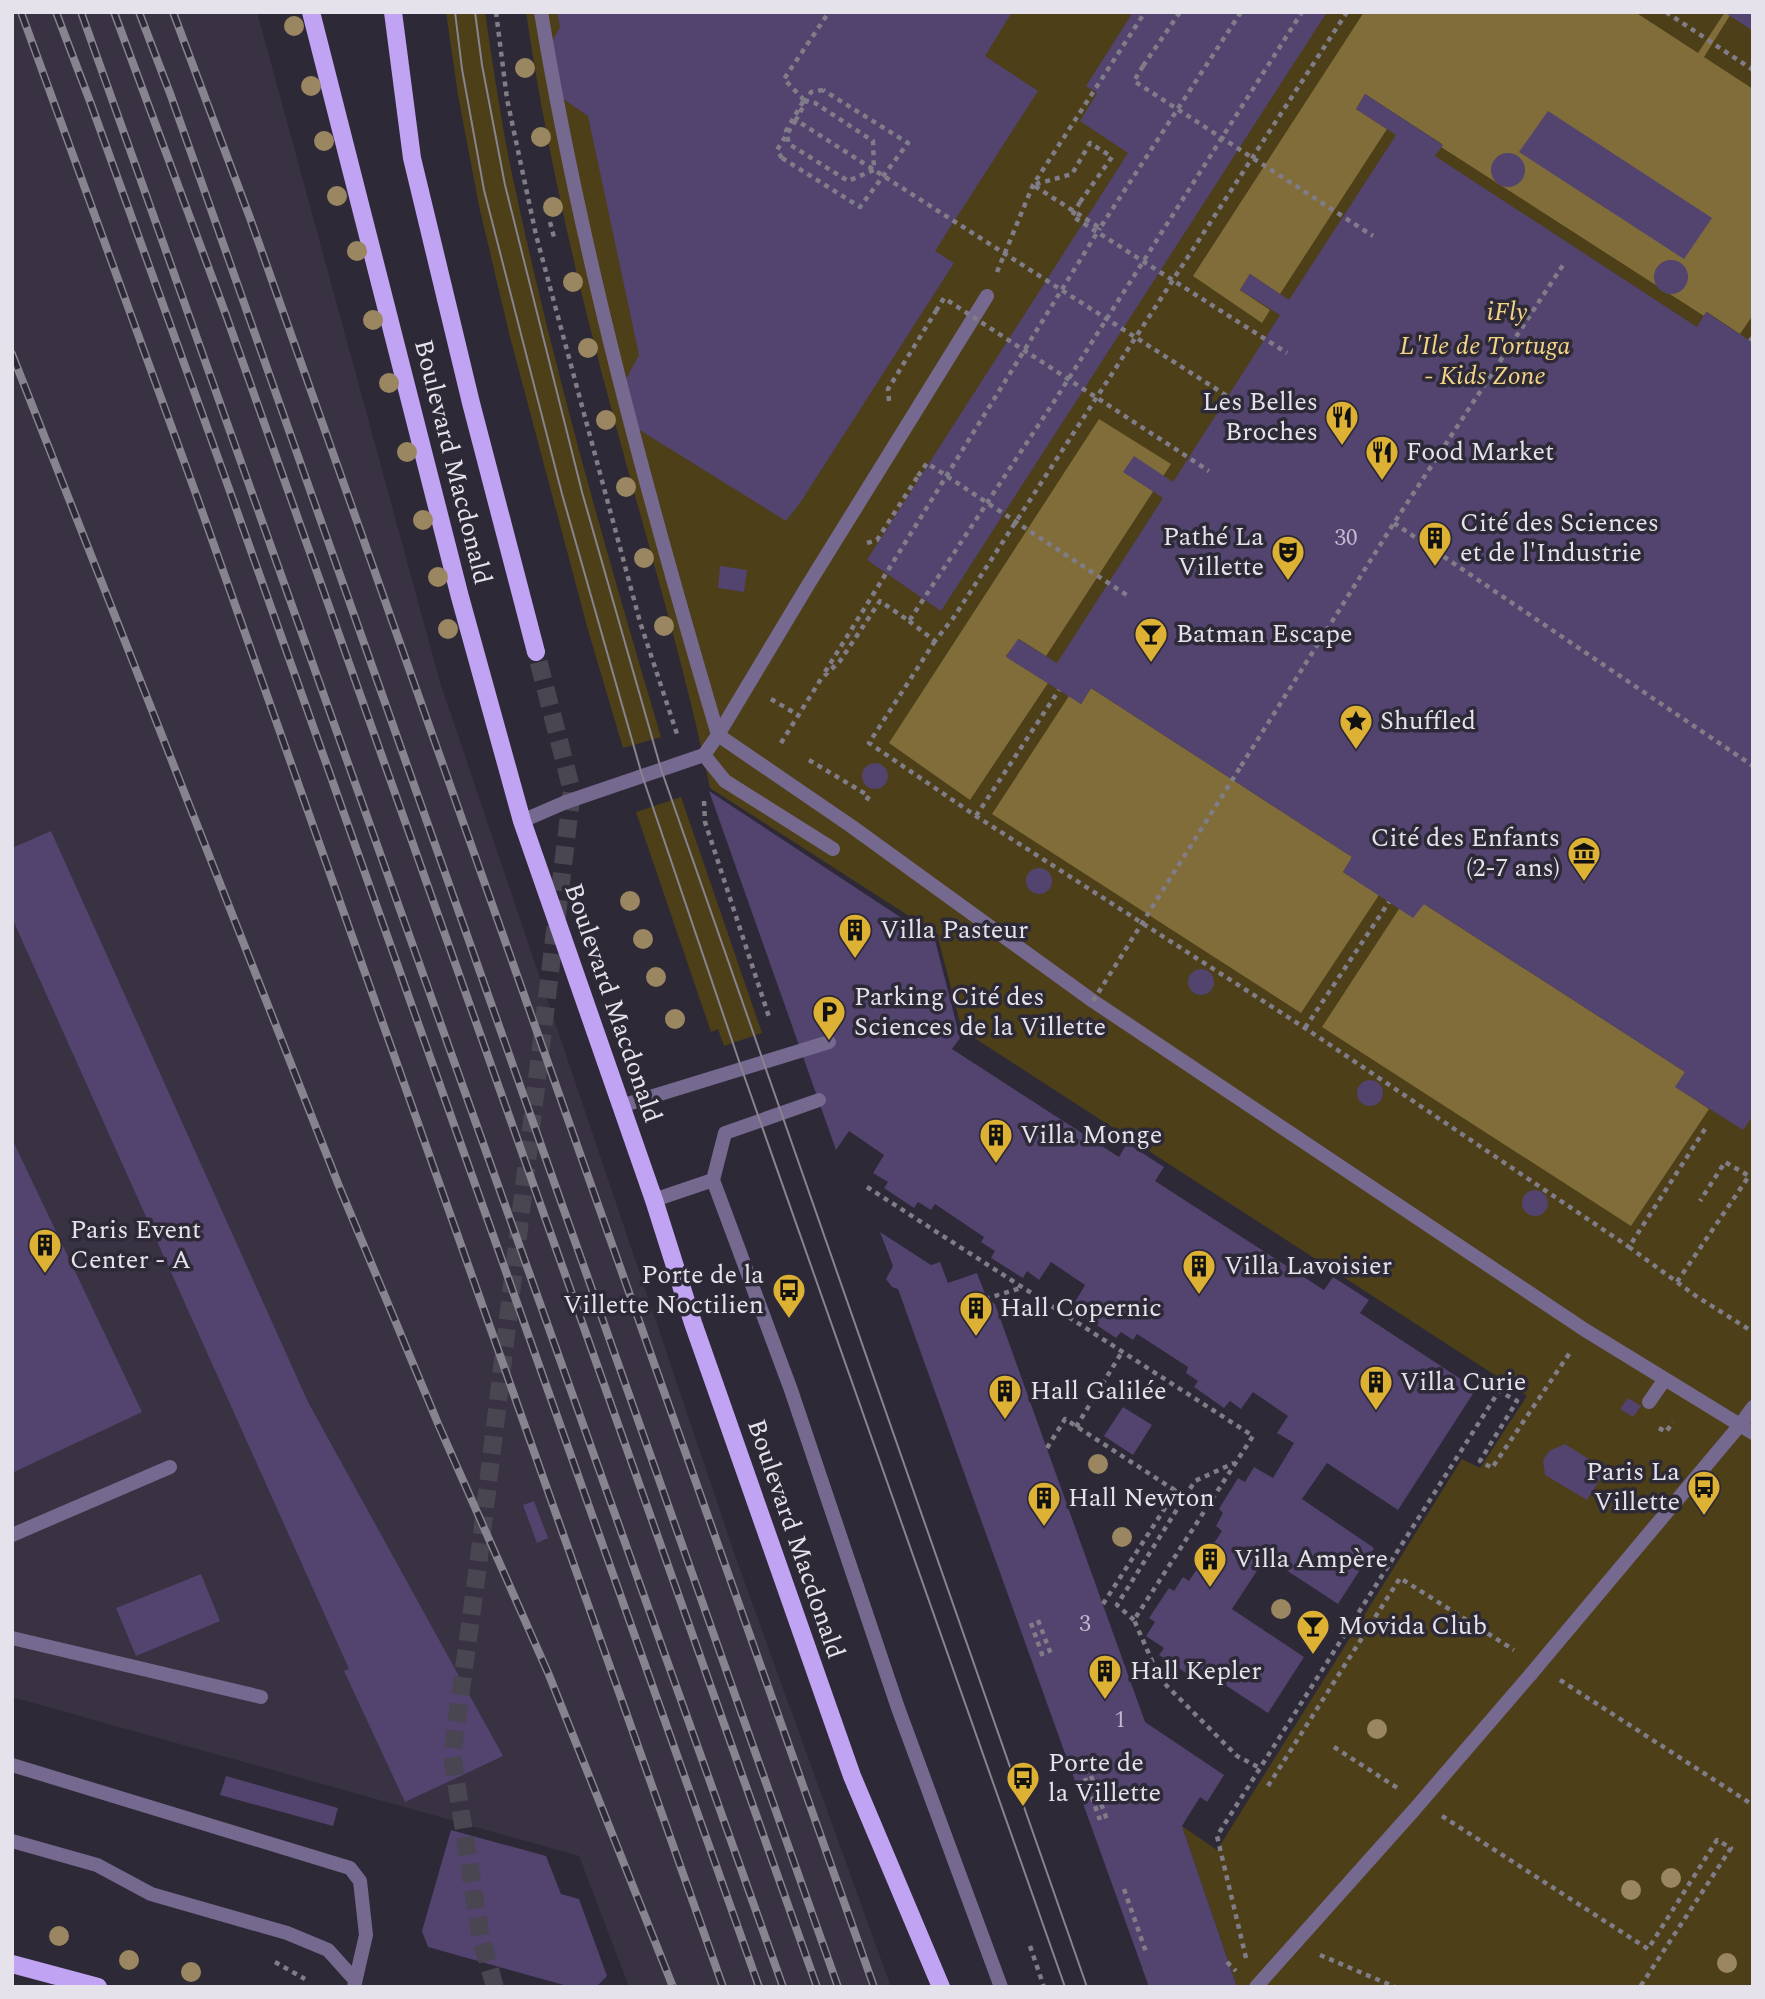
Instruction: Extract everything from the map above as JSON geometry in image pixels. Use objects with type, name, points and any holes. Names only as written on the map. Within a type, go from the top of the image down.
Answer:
[{"type":"main road","name":"Boulevard Macdonald","points":[[311,12],[460,597],[522,821],[621,1105],[693,1323],[852,1776],[940,1987]]},
{"type":"main road","name":"Boulevard Macdonald","points":[[393,12],[412,158],[471,403],[536,652]]},
{"type":"main road","points":[[12,1964],[98,1987]]},
{"type":"street","points":[[541,12],[555,94],[608,332],[679,601],[718,735],[851,826],[1093,1001],[1585,1330],[1746,1429]]},
{"type":"street","points":[[522,821],[566,802],[704,755],[987,296]]},
{"type":"street","points":[[704,755],[725,781],[833,849]]},
{"type":"street","points":[[621,1105],[829,1042]]},
{"type":"street","points":[[819,1100],[724,1133],[713,1180],[791,1390],[898,1708],[1000,1987]]},
{"type":"street","points":[[653,1200],[713,1180]]},
{"type":"street","points":[[1649,1402],[1665,1379]]},
{"type":"street","points":[[1256,1987],[1746,1429],[1753,1407]]},
{"type":"street","points":[[12,1535],[170,1466]]},
{"type":"street","points":[[12,1638],[261,1697]]},
{"type":"street","points":[[12,1765],[350,1868],[360,1881],[366,1935],[354,1984]]},
{"type":"street","points":[[12,1841],[97,1865],[152,1894],[287,1933],[328,1950],[354,1984]]},
{"type":"path","points":[[496,12],[507,99],[536,235],[637,610],[686,761]]},
{"type":"path","points":[[829,12],[784,79],[804,100],[815,103],[873,141],[874,170]]},
{"type":"path","points":[[987,296],[1033,185],[1145,12]]},
{"type":"path","points":[[1180,12],[1134,80],[1373,236]]},
{"type":"path","points":[[791,749],[780,743],[1100,228],[1241,12]]},
{"type":"path","points":[[909,621],[1055,400],[1302,12]]},
{"type":"path","points":[[1347,12],[998,553],[935,641],[869,743],[976,816],[1305,1028],[1753,1332]]},
{"type":"path","points":[[1668,13],[1753,70]]},
{"type":"path","points":[[823,90],[908,143],[860,207],[782,158],[777,150],[796,120],[811,92],[823,90]]},
{"type":"path","points":[[804,100],[786,131],[789,144],[848,181],[874,170]]},
{"type":"path","points":[[796,120],[1250,410]]},
{"type":"path","points":[[1033,185],[1072,174],[1090,143],[1112,157],[1072,216],[1287,353]]},
{"type":"path","points":[[1033,185],[1100,228]]},
{"type":"path","points":[[1093,1001],[1394,523],[1563,265]]},
{"type":"path","points":[[900,369],[944,298],[1209,471]]},
{"type":"path","points":[[877,541],[927,463],[1128,596]]},
{"type":"path","points":[[1394,523],[1753,766]]},
{"type":"path","points":[[821,678],[840,661],[880,601],[935,641]]},
{"type":"path","points":[[976,816],[1059,690]]},
{"type":"path","points":[[765,695],[798,715]]},
{"type":"path","points":[[802,756],[869,796],[851,826]]},
{"type":"path","points":[[704,791],[705,822],[770,1020]]},
{"type":"path","points":[[1305,1028],[1389,902]]},
{"type":"path","points":[[1629,1247],[1705,1129]]},
{"type":"path","points":[[1676,1282],[1749,1176],[1726,1162],[1700,1201]]},
{"type":"path","points":[[867,1187],[1253,1437],[1134,1620]]},
{"type":"path","points":[[985,1299],[1022,1287]]},
{"type":"path","points":[[1247,1962],[1217,1836],[1499,1391],[1517,1401],[1480,1461],[1492,1468],[1585,1330]]},
{"type":"path","points":[[1076,1427],[1122,1352]]},
{"type":"path","points":[[1047,1448],[1065,1419],[1186,1495]]},
{"type":"path","points":[[1663,1430],[1666,1432],[1673,1422]]},
{"type":"path","points":[[1235,1463],[1195,1481],[1117,1605],[1134,1620],[1160,1679],[1237,1756],[1260,1768]]},
{"type":"path","points":[[1103,1604],[1176,1490]]},
{"type":"path","points":[[1038,1620],[1052,1657]]},
{"type":"path","points":[[1031,1623],[1044,1660]]},
{"type":"path","points":[[1334,1747],[1404,1792]]},
{"type":"path","points":[[1268,1786],[1283,1761]]},
{"type":"path","points":[[1100,1820],[1088,1777],[1107,1820]]},
{"type":"path","points":[[1438,1814],[1648,1949],[1717,1840],[1731,1848],[1640,1987]]},
{"type":"path","points":[[1124,1889],[1146,1952]]},
{"type":"path","points":[[1294,1943],[1395,1987]]},
{"type":"path","points":[[1030,1946],[1044,1987]]},
{"type":"path","points":[[275,1962],[305,1979]]},
{"type":"shaded area","points":[[12,12],[257,12],[440,682],[737,1561],[891,1987],[629,1987],[579,1856],[12,1697]]},
{"type":"shaded area","points":[[1364,12],[1635,12],[1698,53],[1725,12],[1732,12],[1704,57],[1753,89],[1753,315],[1740,334],[1707,312],[1704,316],[1441,147],[1442,144],[1365,94],[1356,109],[1387,129],[1280,294],[1250,274],[1240,290],[1270,310],[1262,323],[1193,276]]},
{"type":"shaded area","points":[[1099,419],[1171,464],[1046,656],[1019,639],[1006,656],[1048,683],[970,800],[889,743]]},
{"type":"shaded area","points":[[1091,688],[1352,857],[1343,872],[1379,895],[1301,1013],[992,814],[1069,696],[1081,704]]},
{"type":"shaded area","points":[[1424,904],[1685,1072],[1676,1087],[1709,1109],[1631,1226],[1322,1027],[1399,909]]},
{"type":"green space","points":[[446,12],[485,12],[508,154],[544,316],[600,527],[661,737],[623,748],[588,630],[510,337],[479,206]]},
{"type":"green space","points":[[526,12],[1753,12],[1753,1987],[1237,1987],[1182,1826],[1217,1850],[1462,1459],[1480,1468],[1527,1396],[962,1030],[937,934],[710,788],[677,647],[575,265],[543,114]]},
{"type":"green space","points":[[681,797],[762,1033],[724,1046],[718,1029],[711,1032],[636,812]]},
{"type":"building","points":[[557,12],[1012,12],[985,56],[1038,91],[935,251],[954,263],[786,521],[638,429],[626,379],[639,355],[588,116],[559,96],[548,48],[560,27]]},
{"type":"building","points":[[1133,12],[1327,12],[941,611],[867,560],[1128,153],[1080,121],[1097,93],[1086,86]]},
{"type":"building","points":[[1724,12],[1753,12],[1753,31]]},
{"type":"building","name":"Cité des Sciences et de l'Industrie","points":[[1365,94],[1443,145],[1435,156],[1697,327],[1706,312],[1753,343],[1753,1116],[1743,1130],[1675,1087],[1685,1072],[1424,904],[1413,918],[1343,872],[1352,857],[1091,688],[1081,704],[1006,657],[1018,639],[1057,663],[1163,498],[1123,472],[1134,456],[1173,482],[1280,315],[1240,290],[1250,274],[1289,300],[1396,135],[1356,109]]},
{"type":"building","points":[[1548,111],[1712,218],[1684,259],[1519,152]]},
{"type":"building","points":[[1508,153],[1520,158],[1525,170],[1520,182],[1508,187],[1496,182],[1491,170],[1496,158]]},
{"type":"building","points":[[1671,260],[1683,265],[1688,277],[1683,289],[1671,294],[1659,289],[1654,277],[1659,265]]},
{"type":"building","points":[[720,566],[747,570],[744,592],[718,588]]},
{"type":"building","points":[[875,763],[884,767],[888,776],[884,785],[875,789],[866,785],[862,776],[866,767]]},
{"type":"building","points":[[709,791],[935,940],[960,1038],[952,1049],[1119,1157],[1127,1143],[1164,1167],[1155,1181],[1324,1290],[1333,1277],[1369,1300],[1360,1313],[1476,1389],[1398,1510],[1327,1463],[1302,1499],[1374,1548],[1338,1604],[1266,1557],[1232,1609],[1304,1657],[1268,1713],[1196,1666],[1189,1675],[1159,1655],[1164,1648],[1146,1636],[1155,1622],[1149,1618],[1169,1588],[1174,1591],[1183,1577],[1189,1581],[1222,1531],[1216,1526],[1223,1513],[1219,1509],[1238,1478],[1245,1482],[1254,1467],[1273,1478],[1294,1443],[1277,1433],[1288,1416],[1253,1392],[1241,1409],[1230,1401],[1224,1408],[1194,1387],[1198,1381],[1186,1373],[1188,1367],[1137,1334],[1133,1340],[1121,1332],[1116,1338],[1086,1318],[1089,1312],[1075,1302],[1085,1285],[1051,1262],[1039,1280],[1027,1271],[1023,1278],[991,1258],[995,1251],[981,1242],[984,1237],[935,1204],[931,1210],[918,1202],[914,1208],[884,1188],[888,1182],[873,1173],[884,1155],[849,1131],[836,1150]]},
{"type":"building","points":[[51,831],[308,1402],[503,1756],[405,1802],[344,1671],[349,1669],[12,918],[12,848]]},
{"type":"building","points":[[1039,868],[1048,872],[1052,881],[1048,890],[1039,894],[1030,890],[1026,881],[1030,872]]},
{"type":"building","points":[[1201,969],[1210,973],[1214,982],[1210,991],[1201,995],[1192,991],[1188,982],[1192,973]]},
{"type":"building","points":[[1370,1080],[1379,1084],[1383,1093],[1379,1102],[1370,1106],[1361,1102],[1357,1093],[1361,1084]]},
{"type":"building","name":"Paris Event Center - A","points":[[12,1139],[142,1412],[12,1473]]},
{"type":"building","points":[[1535,1190],[1544,1194],[1548,1203],[1544,1212],[1535,1216],[1526,1212],[1522,1203],[1526,1194]]},
{"type":"building","points":[[880,1232],[931,1265],[940,1262],[948,1283],[977,1273],[987,1299],[995,1304],[1145,1722],[1224,1775],[1207,1802],[1200,1797],[1182,1826],[1237,1987],[1149,1987],[898,1289],[892,1287],[886,1279],[893,1266]]},
{"type":"building","points":[[1628,1398],[1641,1406],[1633,1417],[1620,1409]]},
{"type":"building","points":[[1123,1407],[1152,1425],[1133,1455],[1104,1436]]},
{"type":"building","points":[[1565,1444],[1606,1470],[1587,1500],[1545,1475],[1543,1460],[1549,1451]]},
{"type":"building","points":[[534,1501],[548,1538],[537,1543],[523,1505]]},
{"type":"building","points":[[201,1574],[220,1621],[136,1656],[116,1608]]},
{"type":"building","points":[[226,1776],[338,1808],[333,1826],[220,1795]]},
{"type":"building","points":[[451,1830],[546,1856],[561,1894],[579,1899],[607,1976],[596,1987],[571,1987],[428,1947],[422,1931]]},
{"type":"tunnel","points":[[495,1987],[481,1938],[452,1756],[478,1566],[572,791],[536,652]]},
{"type":"tram line","points":[[455,12],[462,69],[484,190],[562,494],[642,775],[741,1067],[1065,1987]]},
{"type":"tram line","points":[[475,12],[482,65],[505,185],[582,492],[661,769],[1087,1987]]},
{"type":"railway","points":[[21,12],[197,497],[723,1987]]},
{"type":"railway","points":[[56,12],[227,483],[759,1987]]},
{"type":"railway","points":[[81,12],[783,1987]]},
{"type":"railway","points":[[114,12],[226,315],[817,1987]]},
{"type":"railway","points":[[139,12],[171,96],[838,1987]]},
{"type":"railway","points":[[173,12],[250,218],[874,1987]]},
{"type":"railway","points":[[12,354],[339,1186],[439,1426],[549,1675],[673,1987]]},
{"type":"place","name":"Les Belles Broches","points":[[1342,447]]},
{"type":"place","name":"Food Market","points":[[1382,482]]},
{"type":"place","name":"Cité des Sciences et de l'Industrie","points":[[1435,568]]},
{"type":"place","name":"Pathé La Villette","points":[[1288,582]]},
{"type":"place","name":"Batman Escape","points":[[1151,664]]},
{"type":"place","name":"Shuffled","points":[[1356,751]]},
{"type":"place","name":"Cité des Enfants (2-7 ans)","points":[[1584,883]]},
{"type":"place","name":"Villa Pasteur","points":[[855,960]]},
{"type":"place","name":"Parking Cité des Sciences de la Villette","points":[[829,1042]]},
{"type":"place","name":"Villa Monge","points":[[996,1165]]},
{"type":"place","name":"Paris Event Center - A","points":[[45,1275]]},
{"type":"place","name":"Villa Lavoisier","points":[[1199,1296]]},
{"type":"place","name":"Porte de la Villette Noctilien","points":[[789,1320]]},
{"type":"place","name":"Hall Copernic","points":[[976,1338]]},
{"type":"place","name":"Villa Curie","points":[[1376,1412]]},
{"type":"place","name":"Hall Galilée","points":[[1005,1421]]},
{"type":"place","name":"Paris La Villette","points":[[1704,1517]]},
{"type":"place","name":"Hall Newton","points":[[1044,1528]]},
{"type":"place","name":"Villa Ampère","points":[[1210,1589]]},
{"type":"place","name":"Movida Club","points":[[1313,1656]]},
{"type":"place","name":"Hall Kepler","points":[[1105,1701]]},
{"type":"place","name":"Porte de la Villette","points":[[1023,1808]]},
{"type":"park label","name":"iFly","points":[[1507,312]]},
{"type":"park label","name":"L'Ile de Tortuga - Kids Zone","points":[[1485,361]]}]
